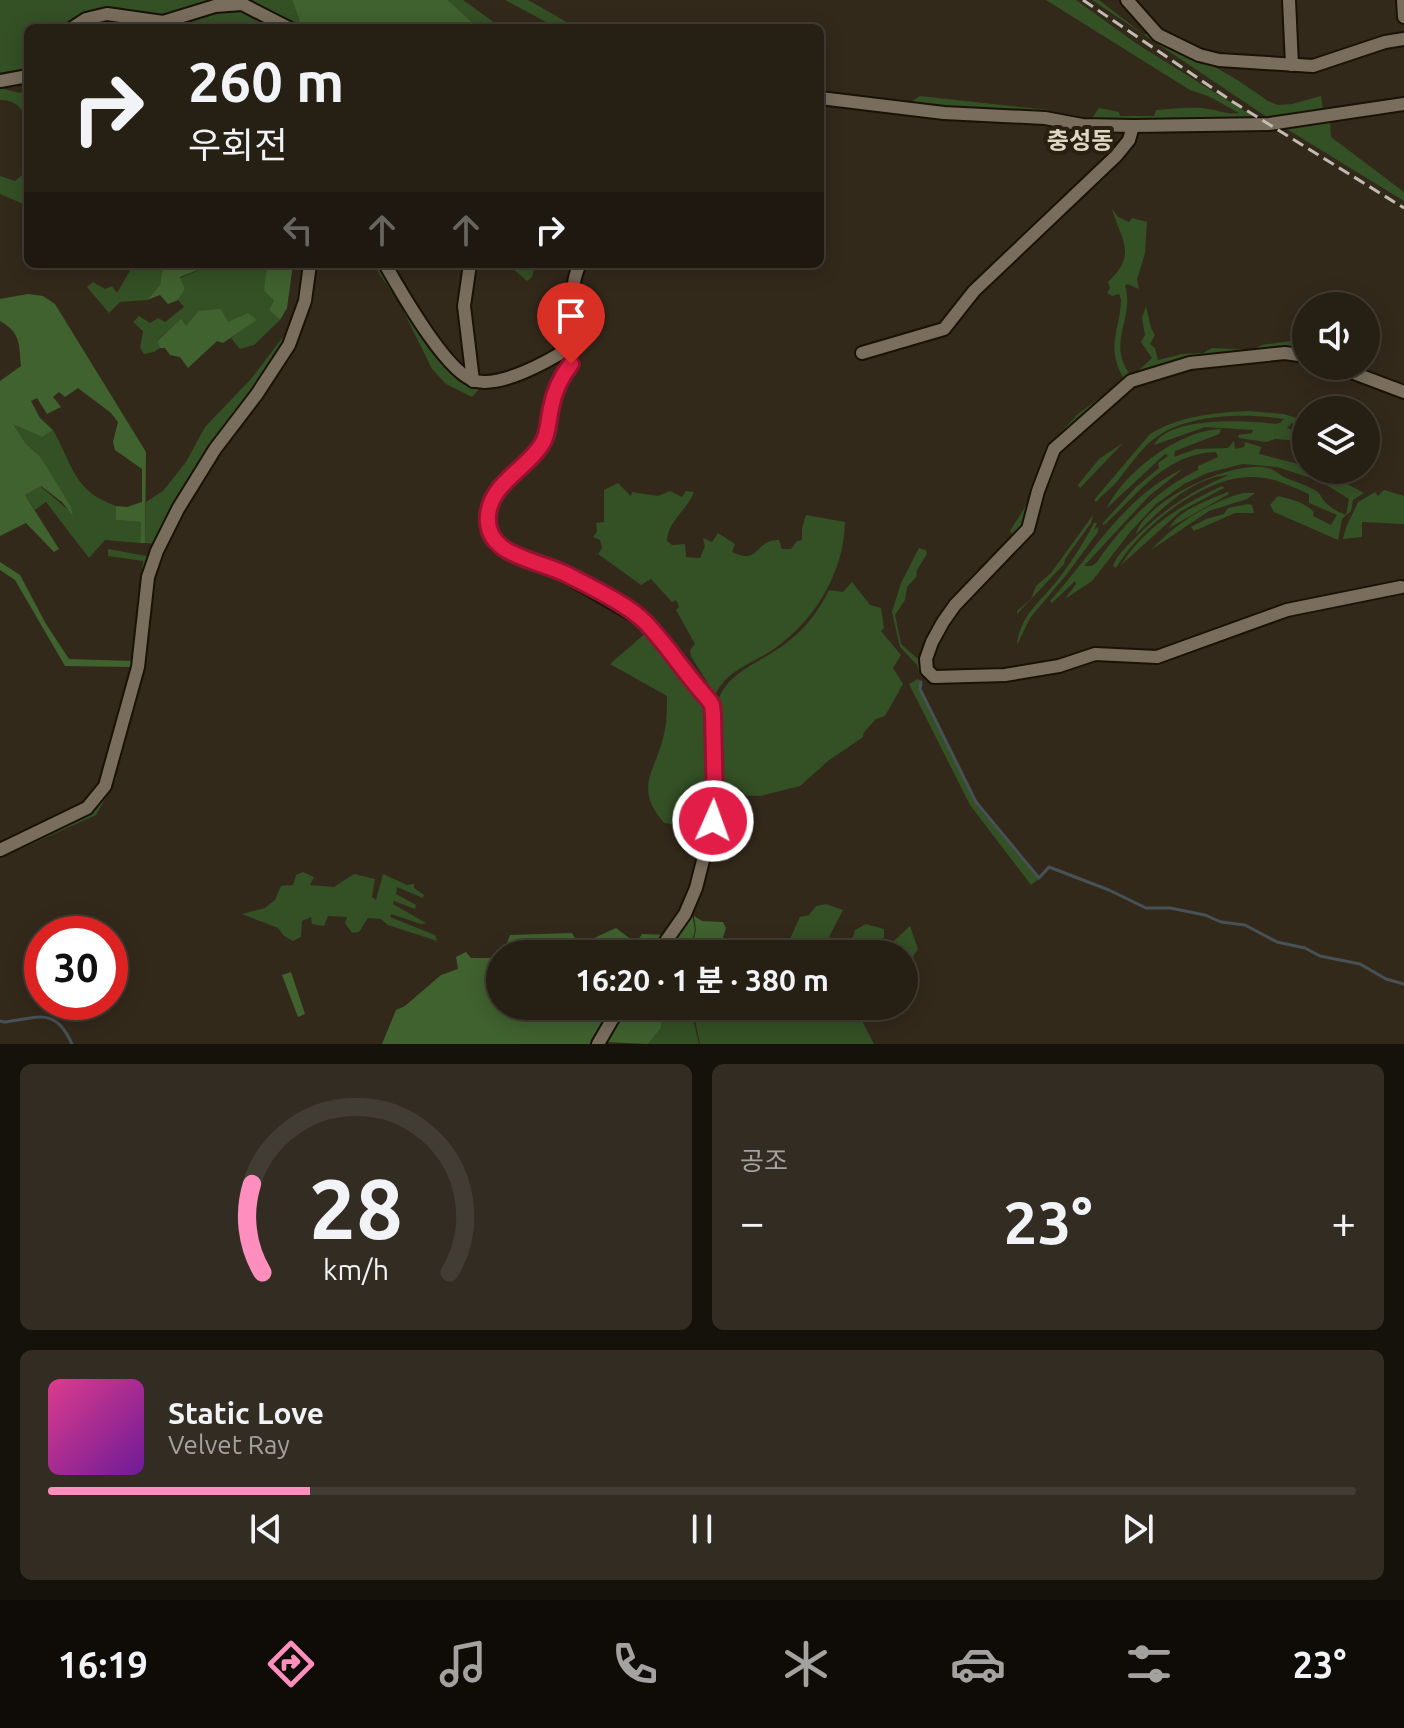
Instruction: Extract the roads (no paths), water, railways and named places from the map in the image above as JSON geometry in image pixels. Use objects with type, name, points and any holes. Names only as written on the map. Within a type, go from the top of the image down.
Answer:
[{"type":"street","points":[[1127,0],[1158,35],[1199,55],[1243,64],[1313,66],[1385,42],[1404,39]]},
{"type":"street","points":[[1289,0],[1292,65]]},
{"type":"street","points":[[1403,0],[1404,17]]},
{"type":"street","points":[[78,24],[107,14],[163,22],[215,6],[242,4],[281,24]]},
{"type":"street","points":[[0,81],[24,77]]},
{"type":"street","points":[[824,98],[944,113],[1045,118],[1082,125],[1133,126],[1269,124],[1404,104]]},
{"type":"street","points":[[862,353],[944,329],[974,291],[1116,156],[1129,140],[1133,126]]},
{"type":"street","points":[[0,850],[87,808],[105,786],[138,667],[148,577],[157,551],[178,509],[215,449],[289,345],[305,301],[309,268]]},
{"type":"street","points":[[387,268],[419,321],[457,369],[473,381],[510,377],[569,348]]},
{"type":"street","points":[[469,268],[464,306],[473,381]]},
{"type":"street","points":[[579,268],[569,348],[571,364],[555,391],[545,438],[528,462],[498,489],[488,512],[489,533],[497,546],[504,550],[558,570],[644,621],[712,705],[713,821],[696,888],[685,914],[667,940]]},
{"type":"street","points":[[1292,354],[1190,363],[1131,381],[1054,449],[1028,529],[955,605],[932,642],[926,659],[927,670],[934,677],[981,678],[1059,666],[1095,654],[1157,657],[1287,610],[1401,587]]},
{"type":"street","points":[[1372,380],[1404,392]]},
{"type":"street","points":[[598,1044],[612,1020]]},
{"type":"waterway","points":[[921,682],[920,689],[976,802],[1039,878],[1049,867],[1146,908],[1170,908],[1245,925],[1277,942],[1305,948],[1320,956],[1360,964],[1386,979],[1404,984]]},
{"type":"waterway","points":[[0,1021],[36,1017],[52,1019],[66,1032],[72,1044]]},
{"type":"railway","points":[[1083,0],[1233,102],[1404,208]]},
{"type":"district","name":"충성동","points":[[1080,140]]}]
